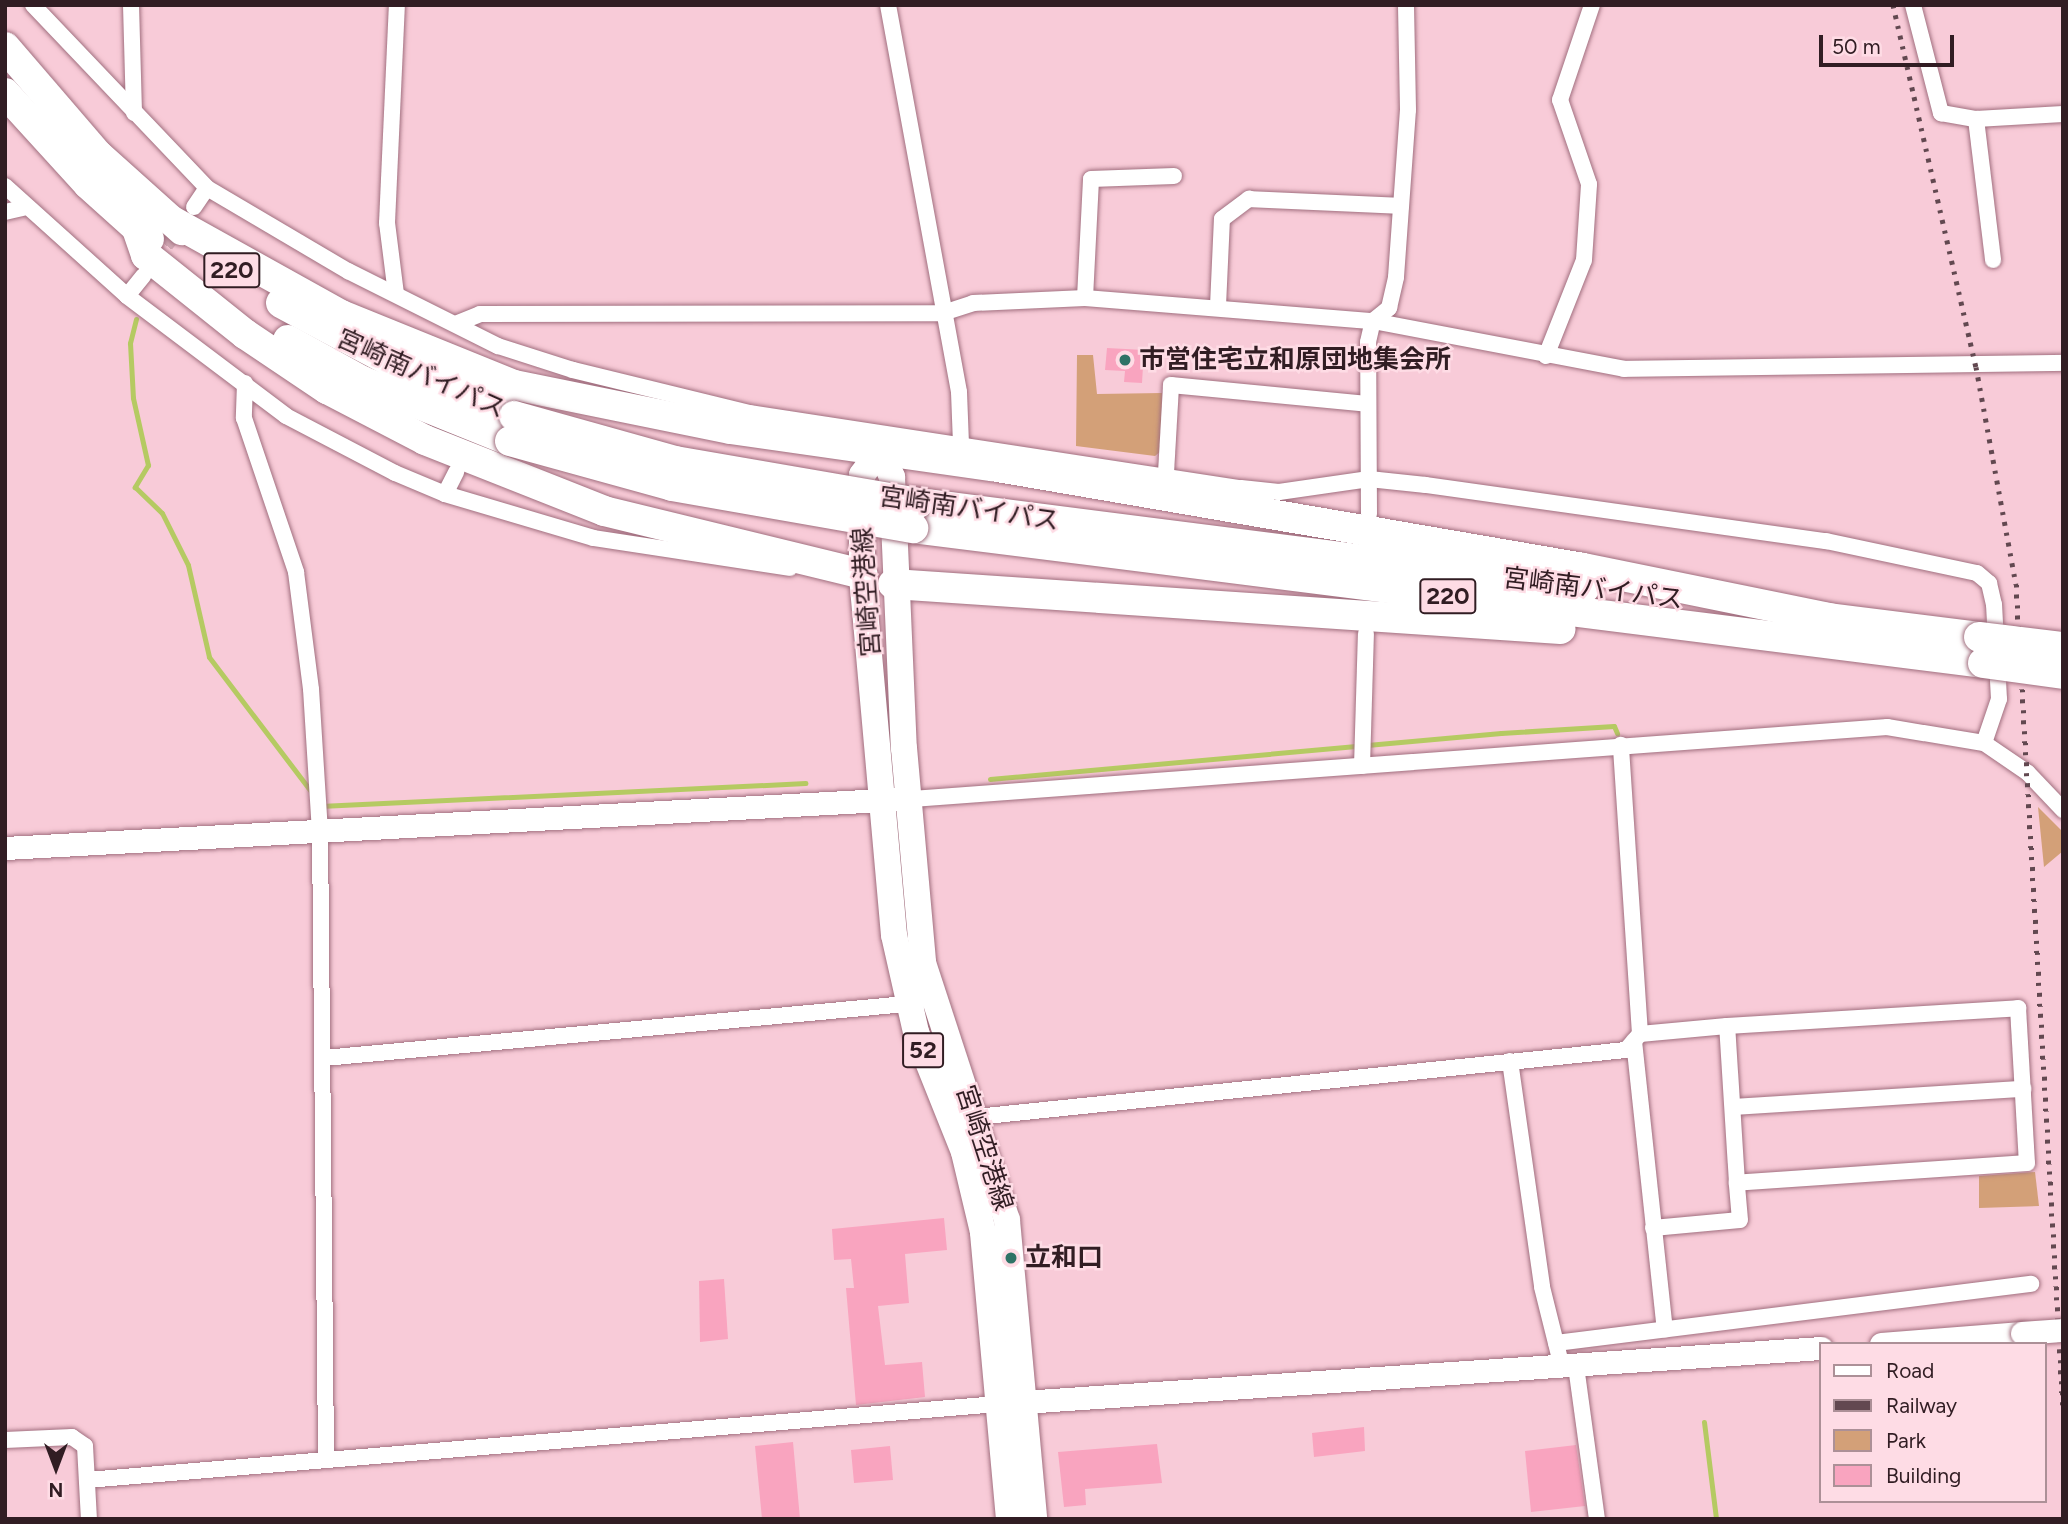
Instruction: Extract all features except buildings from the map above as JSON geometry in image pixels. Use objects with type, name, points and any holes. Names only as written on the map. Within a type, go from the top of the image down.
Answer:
[{"type":"highway","name":"宮崎南バイパス","points":[[5,47],[98,155],[180,212],[247,281],[333,335],[512,429]]},
{"type":"highway","name":"宮崎南バイパス","points":[[5,93],[136,226],[238,307],[320,360],[512,429],[689,464],[916,516],[1735,633],[1981,650],[2063,647]]},
{"type":"highway","points":[[180,212],[354,321],[514,385],[880,450],[1609,573],[1829,618]]},
{"type":"highway","points":[[136,226],[146,256],[245,334],[327,389],[425,440],[604,512],[862,575]]},
{"type":"highway","name":"宮崎南バイパス","points":[[916,516],[1829,618],[1981,650],[2063,674]]},
{"type":"highway","name":"220","points":[[893,584],[1573,631],[1735,633]]},
{"type":"main road","name":"宮崎空港線","points":[[880,450],[862,475],[862,575],[894,935],[919,1002],[972,1181],[983,1232],[1009,1519]]},
{"type":"main road","name":"宮崎空港線","points":[[880,450],[892,477],[893,584],[912,799],[919,1002],[976,1117],[1007,1220],[1034,1519]]},
{"type":"main road","points":[[867,628],[897,628]]},
{"type":"street","points":[[33,5],[207,188],[396,294],[458,323],[498,346],[749,413],[1166,473],[1279,492],[1368,479],[1826,541],[1977,573],[1989,583],[1994,604],[1998,686],[1984,743]]},
{"type":"street","points":[[131,5],[134,113]]},
{"type":"street","points":[[396,294],[387,223],[397,5]]},
{"type":"street","points":[[888,5],[943,313],[961,443]]},
{"type":"street","points":[[1369,514],[1367,404],[1373,321],[1389,308],[1401,206],[1406,5]]},
{"type":"street","points":[[1546,356],[1584,260],[1589,184],[1560,100],[1592,5]]},
{"type":"street","points":[[1913,5],[1941,113],[1976,118],[2063,114]]},
{"type":"street","points":[[1976,118],[1993,260]]},
{"type":"street","points":[[1085,298],[1091,179],[1174,176]]},
{"type":"street","points":[[5,186],[23,208],[127,296],[245,383],[320,435],[445,495],[594,538],[730,563],[862,575]]},
{"type":"street","points":[[180,212],[207,188]]},
{"type":"street","points":[[1218,306],[1222,219],[1249,199],[1401,206]]},
{"type":"street","points":[[5,212],[23,208]]},
{"type":"street","points":[[127,296],[143,276]]},
{"type":"street","points":[[458,323],[480,314],[943,313],[973,303],[1085,298],[1218,306],[1373,321],[1624,369],[2063,363]]},
{"type":"street","points":[[493,367],[498,346]]},
{"type":"street","points":[[245,383],[244,418],[304,616],[320,831],[326,1460]]},
{"type":"street","points":[[1166,473],[1171,385],[1367,404]]},
{"type":"street","points":[[445,495],[456,472]]},
{"type":"street","points":[[1362,766],[1366,634]]},
{"type":"street","points":[[5,848],[912,799],[1875,727],[1984,743],[2028,773],[2063,810]]},
{"type":"street","points":[[1621,744],[1637,1037],[1653,1228],[1665,1329]]},
{"type":"street","points":[[324,1058],[919,1002]]},
{"type":"street","points":[[976,1117],[1626,1050],[1637,1037],[1727,1027],[2018,1008],[2027,1163],[1738,1182]]},
{"type":"street","points":[[1653,1228],[1740,1220],[1727,1027]]},
{"type":"street","points":[[1510,1061],[1542,1287],[1556,1343],[1569,1366],[1597,1519]]},
{"type":"street","points":[[1733,1107],[2023,1089]]},
{"type":"street","points":[[1556,1343],[2031,1284]]},
{"type":"street","points":[[1907,1342],[2063,1330]]},
{"type":"street","points":[[87,1480],[998,1404],[1820,1348]]},
{"type":"street","points":[[5,1440],[72,1437],[85,1446],[89,1519]]},
{"type":"green space","points":[[1077,355],[1093,355],[1097,394],[1162,393],[1161,451],[1155,456],[1076,446]]},
{"type":"green space","points":[[2038,807],[2063,832],[2063,851],[2044,867]]},
{"type":"green space","points":[[2035,1172],[2039,1206],[1979,1208],[1979,1176]]},
{"type":"waterway","points":[[136,319],[130,343],[133,398],[148,465],[135,487],[162,513],[188,565],[209,657],[313,794]]},
{"type":"waterway","points":[[990,779],[1501,733],[1614,726],[1617,733]]},
{"type":"waterway","points":[[320,806],[805,783]]},
{"type":"waterway","points":[[1704,1422],[1716,1519]]},
{"type":"tunnel","points":[[151,264],[182,223]]},
{"type":"railway","points":[[1893,5],[1976,367],[2016,584],[2063,1408]]},
{"type":"place","name":"市営住宅立和原団地集会所","points":[[1125,360]]},
{"type":"place","name":"立和口","points":[[1011,1258]]}]
